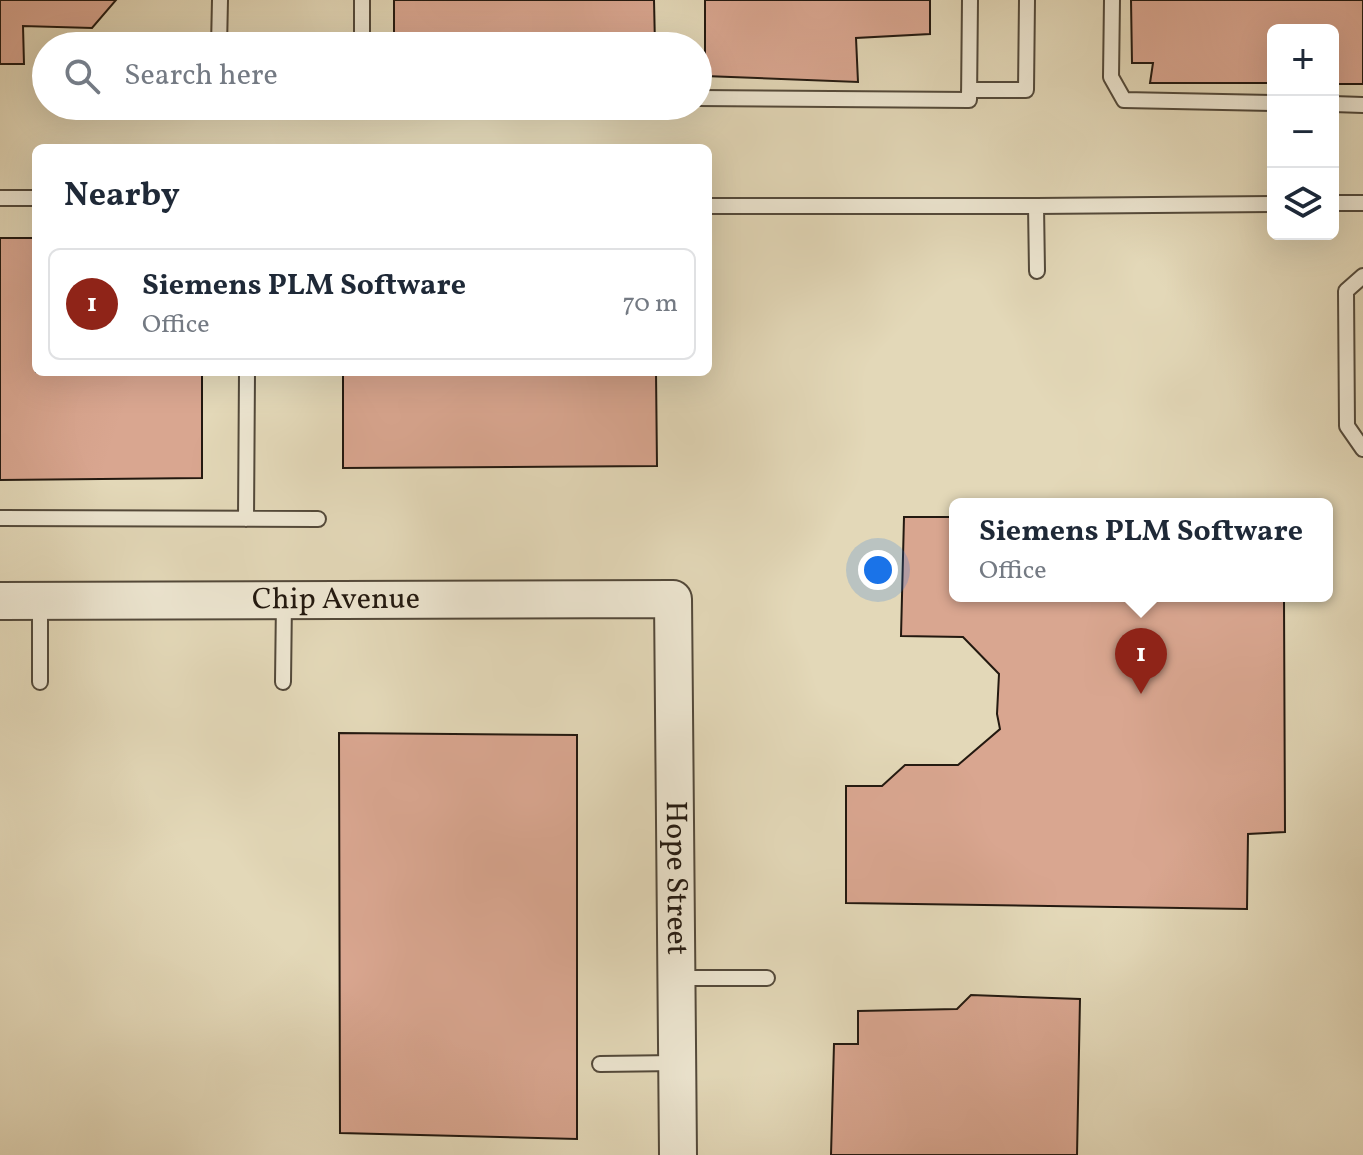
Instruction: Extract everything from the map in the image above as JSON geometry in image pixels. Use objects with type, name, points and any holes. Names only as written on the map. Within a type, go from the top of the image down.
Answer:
[{"type":"street","name":"Chip Avenue","points":[[0,601],[673,599]]},
{"type":"street","name":"Hope Street","points":[[673,599],[678,1155]]},
{"type":"lane","points":[[219,32],[220,0]]},
{"type":"lane","points":[[362,0],[362,32]]},
{"type":"lane","points":[[712,98],[969,100],[970,0]]},
{"type":"lane","points":[[969,90],[1026,90],[1027,0]]},
{"type":"lane","points":[[1112,0],[1111,77],[1124,100],[1267,103]]},
{"type":"lane","points":[[1339,104],[1363,105]]},
{"type":"lane","points":[[0,198],[32,198]]},
{"type":"lane","points":[[1339,203],[1363,203]]},
{"type":"lane","points":[[712,206],[1267,204]]},
{"type":"lane","points":[[1036,206],[1037,271]]},
{"type":"lane","points":[[1363,276],[1346,291],[1347,426],[1363,449]]},
{"type":"lane","points":[[246,519],[247,376]]},
{"type":"lane","points":[[0,518],[318,519]]},
{"type":"lane","points":[[40,601],[40,682]]},
{"type":"lane","points":[[283,682],[284,601]]},
{"type":"lane","points":[[677,978],[767,978]]},
{"type":"lane","points":[[600,1064],[677,1063]]},
{"type":"building","points":[[0,0],[116,0],[92,28],[23,26],[24,64],[0,64]]},
{"type":"building","points":[[394,0],[654,0],[655,32],[394,32]]},
{"type":"building","points":[[705,0],[930,0],[930,34],[856,38],[858,82],[712,76],[712,32],[705,32]]},
{"type":"building","points":[[1131,0],[1363,0],[1363,84],[1339,84],[1339,24],[1267,24],[1267,83],[1150,83],[1153,63],[1132,63]]},
{"type":"building","points":[[0,238],[32,238],[32,376],[202,376],[202,478],[0,480]]},
{"type":"building","points":[[343,376],[656,376],[657,466],[343,468]]},
{"type":"building","points":[[904,517],[949,517],[949,602],[1284,602],[1285,832],[1248,834],[1247,909],[846,903],[846,786],[882,786],[905,765],[958,765],[1000,729],[997,714],[999,674],[963,637],[901,636]]},
{"type":"building","points":[[339,733],[577,735],[577,1139],[340,1133]]},
{"type":"building","points":[[971,995],[1080,999],[1077,1155],[831,1155],[834,1044],[858,1044],[858,1011],[957,1009]]},
{"type":"place","name":"Siemens PLM Software","points":[[1141,694]]}]
